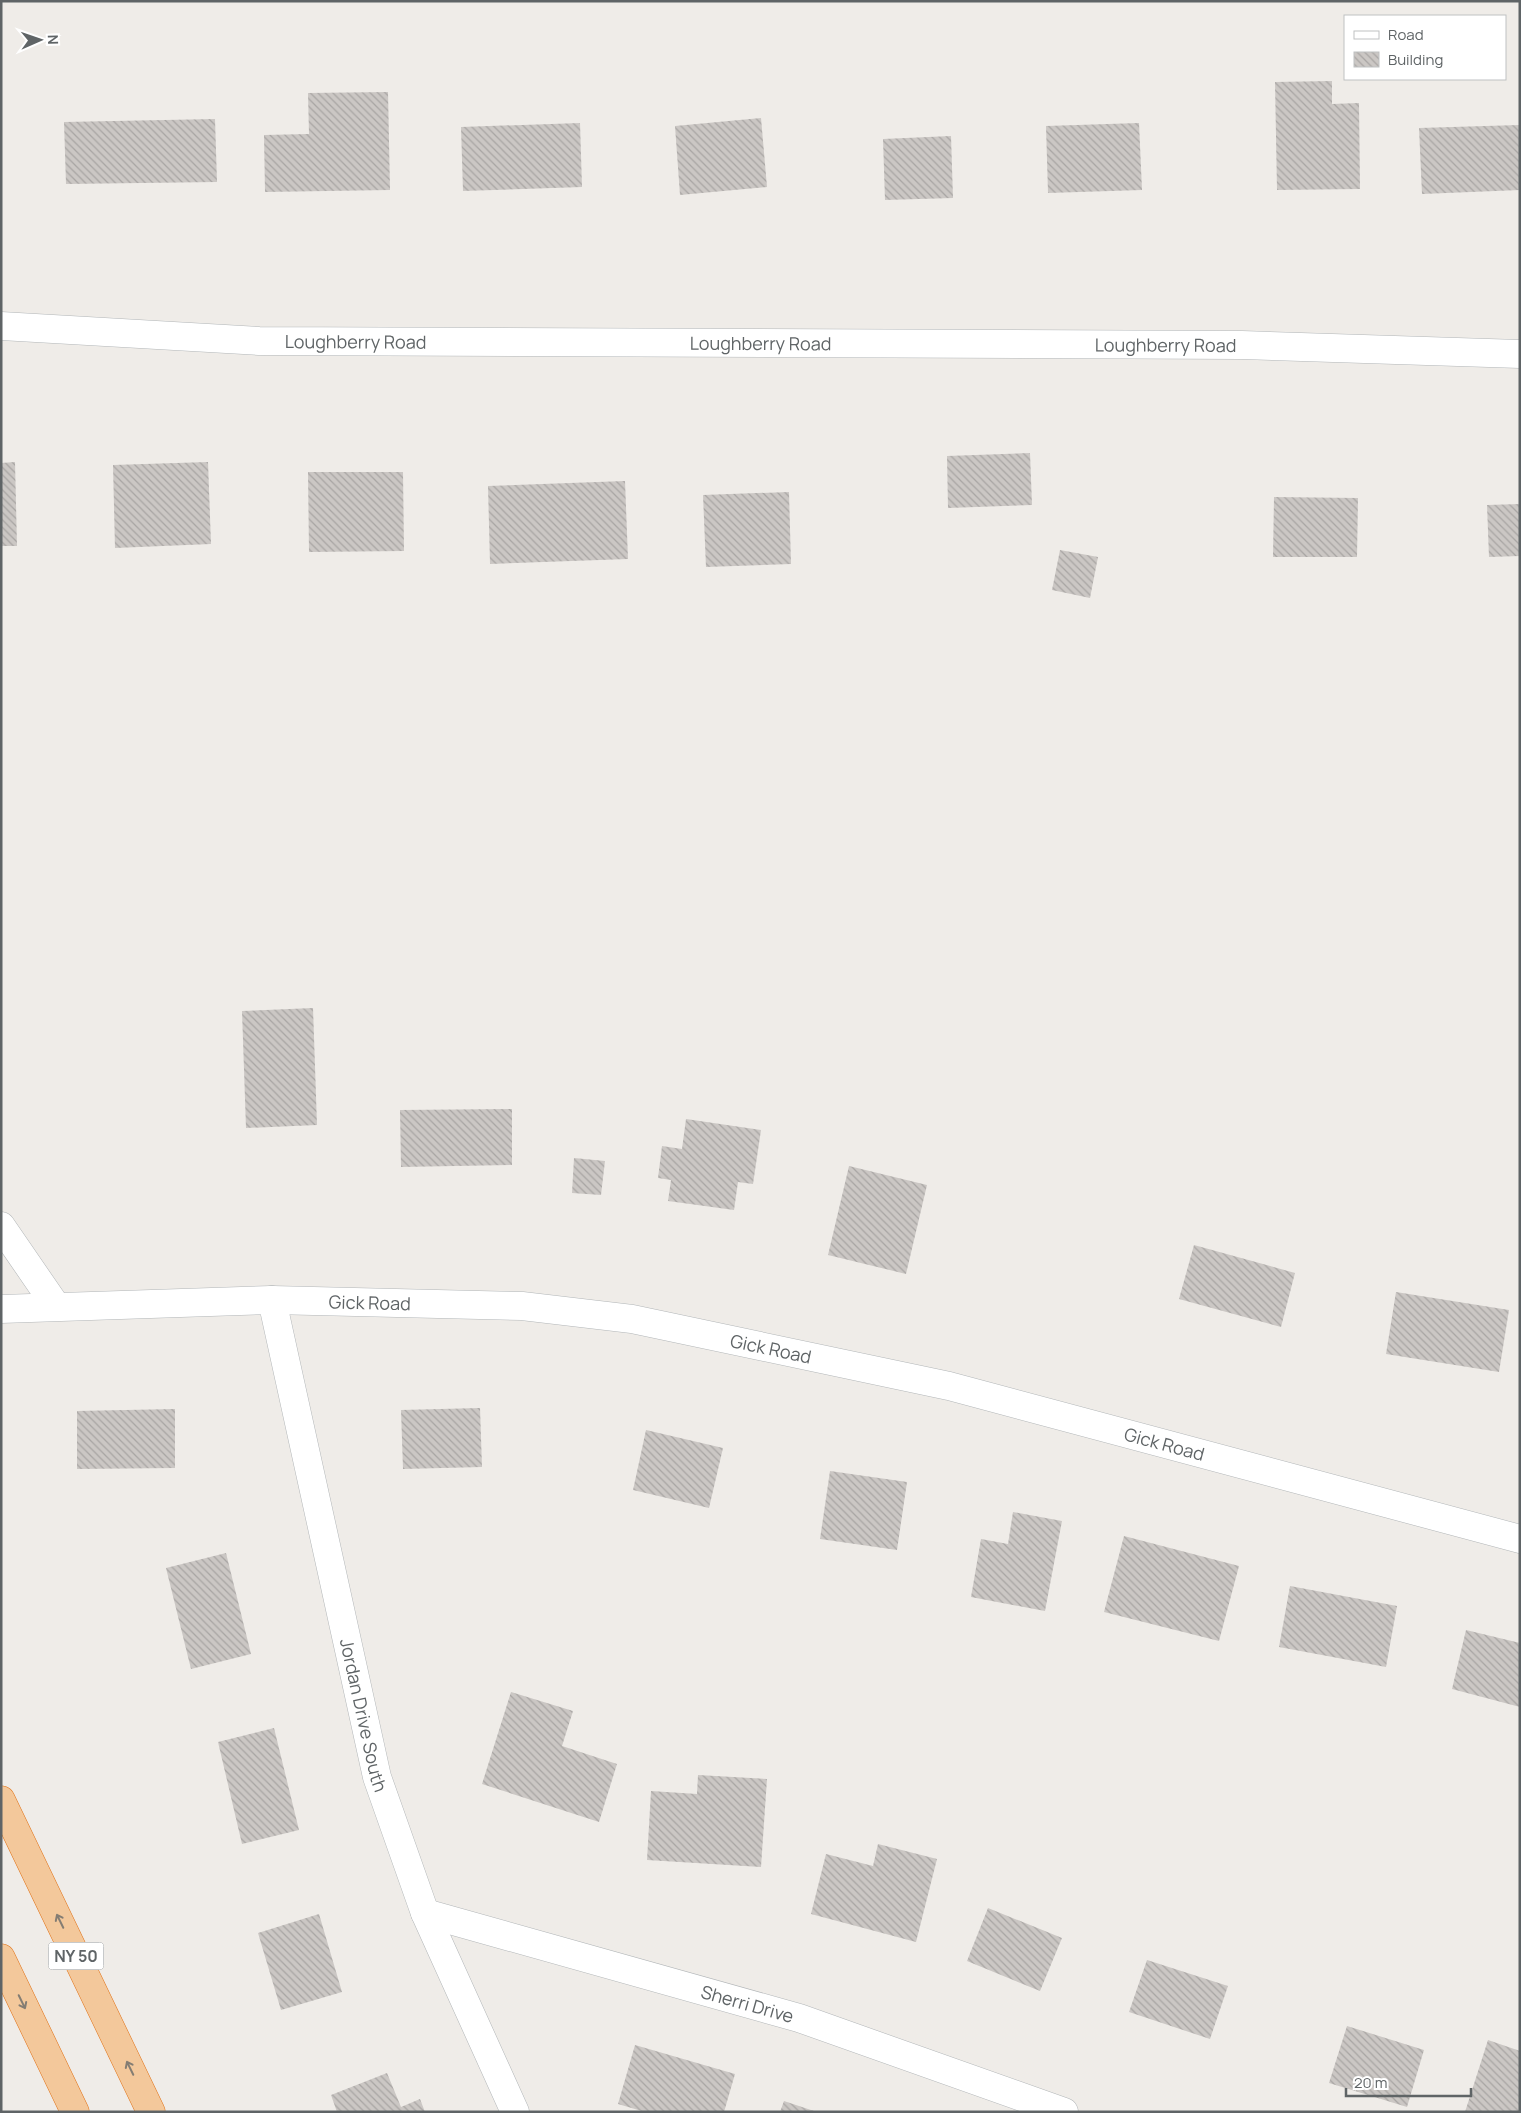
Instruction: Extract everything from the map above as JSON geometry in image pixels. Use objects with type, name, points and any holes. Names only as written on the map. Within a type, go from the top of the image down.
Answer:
[{"type":"highway","name":"NY 50","points":[[1,1800],[151,2112]]},
{"type":"highway","points":[[1,1958],[75,2112]]},
{"type":"street","name":"Loughberry Road","points":[[1,326],[259,341],[1232,345],[1520,354]]},
{"type":"street","points":[[1,1226],[56,1306]]},
{"type":"street","name":"Gick Road","points":[[1,1309],[272,1300],[522,1306],[632,1319],[948,1386],[1520,1539]]},
{"type":"street","name":"Jordan Drive South","points":[[272,1300],[376,1777],[425,1913],[515,2112]]},
{"type":"street","name":"Sherri Drive","points":[[425,1913],[799,2018],[1064,2112]]},
{"type":"building","points":[[1332,81],[1332,104],[1359,103],[1360,189],[1277,190],[1275,82]]},
{"type":"building","points":[[388,92],[390,190],[265,192],[264,135],[309,134],[308,93]]},
{"type":"building","points":[[761,118],[767,187],[680,195],[675,126]]},
{"type":"building","points":[[215,119],[217,182],[66,184],[64,122]]},
{"type":"building","points":[[580,123],[582,187],[463,191],[461,127]]},
{"type":"building","points":[[1139,123],[1142,190],[1048,193],[1046,126]]},
{"type":"building","points":[[1519,125],[1520,190],[1422,194],[1419,128]]},
{"type":"building","points":[[951,136],[953,198],[885,200],[883,139]]},
{"type":"building","points":[[1030,453],[1032,505],[948,508],[947,456]]},
{"type":"building","points":[[15,462],[17,546],[1,546],[1,463]]},
{"type":"building","points":[[208,462],[211,544],[115,548],[113,465]]},
{"type":"building","points":[[308,472],[403,472],[404,551],[309,552]]},
{"type":"building","points":[[625,481],[628,559],[490,564],[488,486]]},
{"type":"building","points":[[789,492],[791,564],[706,567],[703,495]]},
{"type":"building","points":[[1274,497],[1358,498],[1357,557],[1273,557]]},
{"type":"building","points":[[1520,504],[1520,556],[1489,557],[1487,505]]},
{"type":"building","points":[[1060,550],[1098,557],[1090,598],[1052,590]]},
{"type":"building","points":[[313,1008],[317,1125],[246,1128],[242,1011]]},
{"type":"building","points":[[512,1109],[512,1165],[401,1167],[400,1110]]},
{"type":"building","points":[[686,1119],[761,1130],[753,1184],[738,1182],[734,1210],[668,1201],[671,1180],[658,1178],[662,1146],[682,1149]]},
{"type":"building","points":[[574,1158],[605,1161],[601,1195],[572,1193]]},
{"type":"building","points":[[849,1166],[927,1185],[906,1274],[828,1255]]},
{"type":"building","points":[[1194,1245],[1295,1273],[1281,1327],[1179,1299]]},
{"type":"building","points":[[1396,1292],[1509,1310],[1499,1372],[1386,1354]]},
{"type":"building","points":[[480,1408],[482,1467],[403,1469],[401,1410]]},
{"type":"building","points":[[175,1409],[175,1468],[77,1469],[77,1411]]},
{"type":"building","points":[[646,1430],[723,1448],[709,1508],[633,1490]]},
{"type":"building","points":[[830,1471],[907,1482],[897,1550],[820,1539]]},
{"type":"building","points":[[1013,1512],[1062,1521],[1045,1611],[971,1597],[981,1539],[1008,1544]]},
{"type":"building","points":[[1124,1536],[1239,1566],[1219,1641],[1104,1612]]},
{"type":"building","points":[[226,1553],[251,1654],[191,1669],[166,1568]]},
{"type":"building","points":[[1290,1586],[1397,1606],[1386,1667],[1279,1647]]},
{"type":"building","points":[[1466,1630],[1520,1643],[1520,1707],[1452,1689]]},
{"type":"building","points":[[511,1692],[573,1711],[562,1746],[617,1764],[599,1822],[482,1784]]},
{"type":"building","points":[[274,1728],[299,1830],[242,1844],[218,1742]]},
{"type":"building","points":[[698,1775],[767,1779],[761,1867],[647,1860],[651,1791],[697,1794]]},
{"type":"building","points":[[878,1844],[937,1859],[916,1942],[811,1914],[826,1854],[873,1866]]},
{"type":"building","points":[[988,1908],[1062,1938],[1040,1991],[967,1961]]},
{"type":"building","points":[[319,1914],[342,1992],[281,2010],[258,1933]]},
{"type":"building","points":[[1147,1960],[1228,1986],[1210,2039],[1129,2012]]},
{"type":"building","points":[[1347,2026],[1424,2050],[1407,2107],[1329,2083]]},
{"type":"building","points":[[1488,2040],[1520,2051],[1520,2112],[1465,2112]]},
{"type":"building","points":[[635,2045],[735,2074],[724,2112],[645,2112],[618,2104]]},
{"type":"building","points":[[387,2073],[401,2107],[420,2099],[425,2112],[337,2112],[331,2095]]},
{"type":"building","points":[[784,2101],[814,2111],[814,2112],[780,2112]]}]
